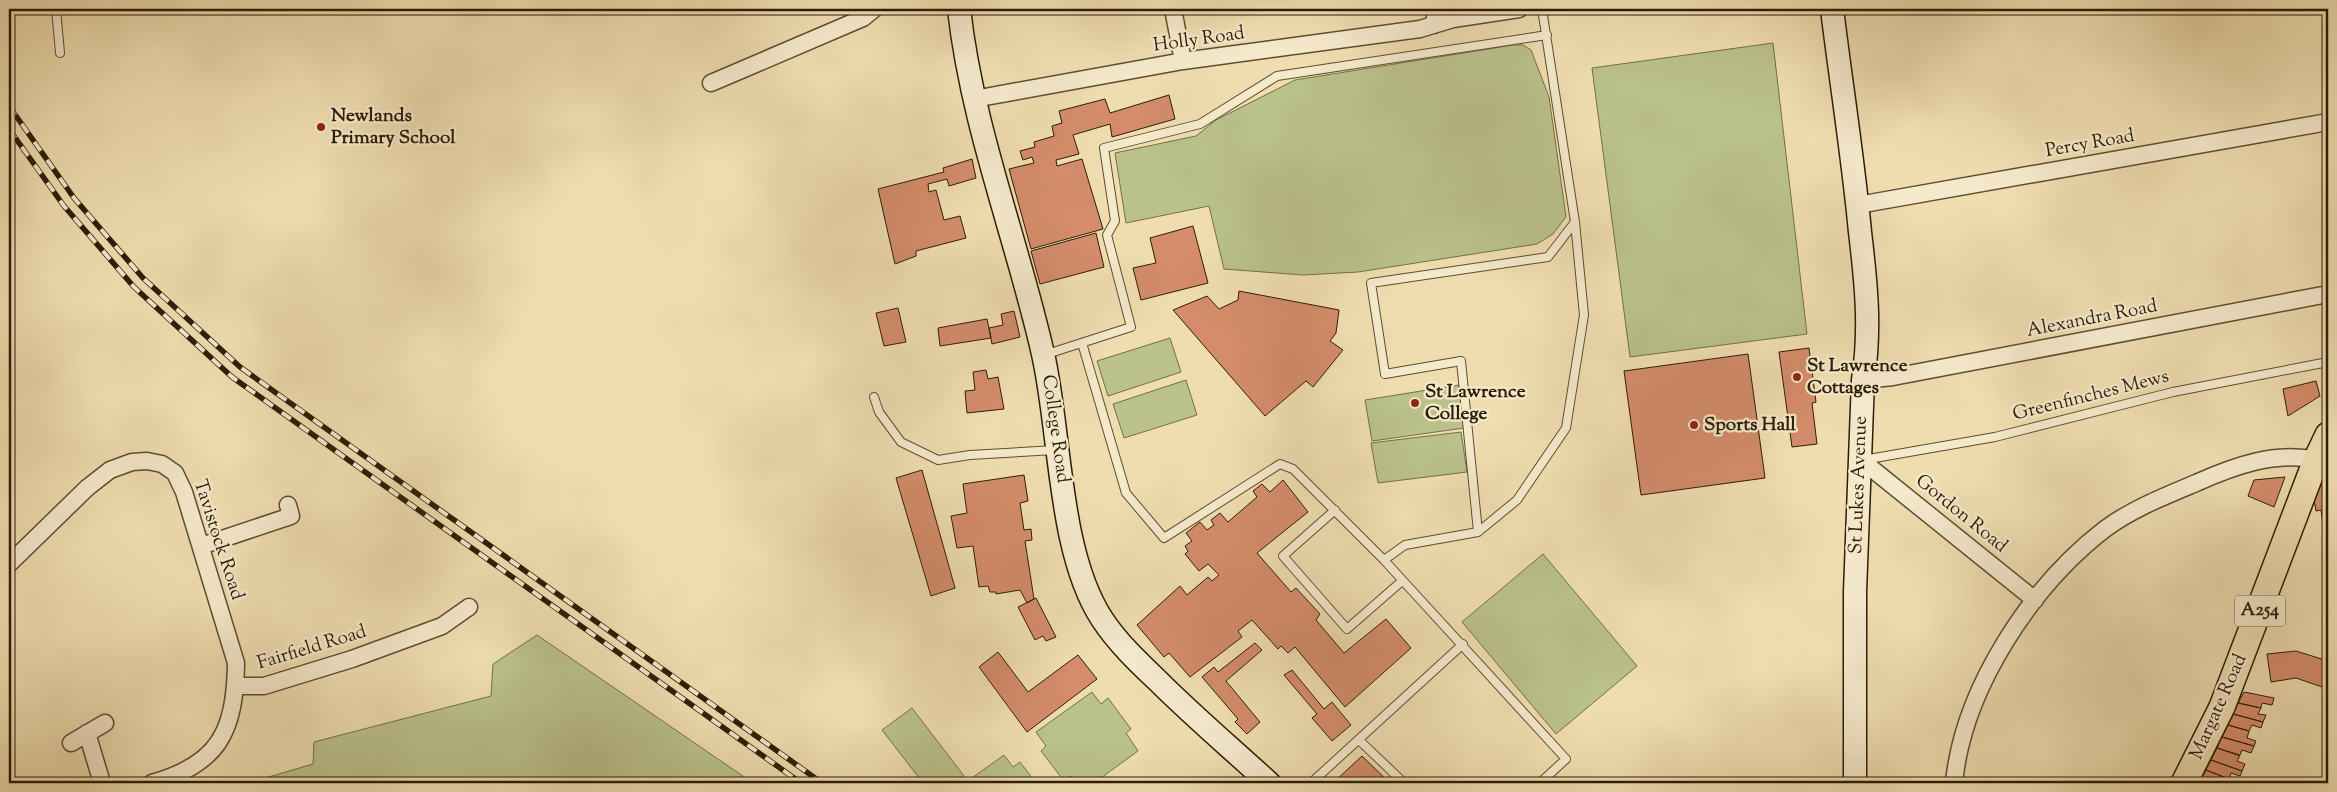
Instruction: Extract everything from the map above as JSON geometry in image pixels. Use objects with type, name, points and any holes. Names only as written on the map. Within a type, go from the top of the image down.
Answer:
[{"type":"main road","name":"Margate Road","points":[[2184,783],[2222,707],[2316,460],[2328,436]]},
{"type":"street","points":[[711,83],[863,18],[874,9]]},
{"type":"street","name":"College Road","points":[[959,9],[964,52],[974,99],[1044,356],[1063,488],[1076,555],[1086,586],[1102,619],[1133,656],[1269,783]]},
{"type":"street","points":[[1173,9],[1183,61]]},
{"type":"street","name":"Holly Road","points":[[974,99],[1183,61],[1420,29],[1435,17],[1453,19],[1519,9]]},
{"type":"street","name":"St Lukes Avenue","points":[[1832,9],[1858,205],[1868,307],[1868,349],[1863,380],[1855,592],[1855,783]]},
{"type":"street","name":"Percy Road","points":[[1858,205],[2328,122]]},
{"type":"street","name":"Alexandra Road","points":[[1863,380],[1893,377],[2328,294]]},
{"type":"street","points":[[1954,783],[1956,765],[1972,713],[1995,659],[2035,600],[2064,566],[2106,529],[2147,505],[2237,465],[2291,457],[2316,460]]},
{"type":"street","name":"Gordon Road","points":[[1861,460],[2035,600]]},
{"type":"street","name":"Tavistock Road","points":[[9,564],[87,488],[110,470],[132,462],[147,461],[162,464],[175,474],[184,492],[236,663],[236,686]]},
{"type":"street","points":[[201,546],[291,516],[288,505]]},
{"type":"street","name":"Fairfield Road","points":[[152,783],[188,770],[205,758],[219,744],[230,722],[236,686],[264,686],[352,659],[442,626],[469,607]]},
{"type":"street","points":[[71,743],[105,723]]},
{"type":"street","points":[[87,733],[102,783]]},
{"type":"lane","points":[[56,9],[60,53]]},
{"type":"lane","points":[[1384,560],[1405,545],[1478,532],[1517,500],[1566,428],[1584,315],[1575,222],[1542,9]]},
{"type":"lane","points":[[1044,356],[1131,326],[1107,235],[1115,221],[1104,148],[1200,124],[1277,76],[1547,35]]},
{"type":"lane","points":[[1478,532],[1461,361],[1385,374],[1371,283],[1548,257],[1575,222]]},
{"type":"lane","points":[[1082,343],[1126,493],[1164,538],[1280,464],[1293,469],[1384,560],[1566,759],[1540,783]]},
{"type":"lane","name":"Greenfinches Mews","points":[[1861,460],[1995,437],[2173,392],[2328,362]]},
{"type":"lane","points":[[874,397],[879,412],[901,442],[938,460],[970,455],[1059,450]]},
{"type":"lane","points":[[1335,510],[1283,556],[1347,629],[1402,581]]},
{"type":"lane","points":[[1311,783],[1462,644]]},
{"type":"lane","points":[[1359,740],[1404,783]]},
{"type":"green space","points":[[1773,43],[1807,334],[1630,357],[1592,68]]},
{"type":"green space","points":[[1513,45],[1523,45],[1531,50],[1549,97],[1566,217],[1553,234],[1537,244],[1358,272],[1303,275],[1224,269],[1209,206],[1126,223],[1115,153],[1196,136],[1216,120],[1295,80]]},
{"type":"green space","points":[[1170,338],[1181,372],[1108,396],[1097,361]]},
{"type":"green space","points":[[1186,380],[1197,415],[1124,438],[1113,404]]},
{"type":"green space","points":[[1459,385],[1464,428],[1372,441],[1365,400]]},
{"type":"green space","points":[[1461,432],[1467,472],[1378,483],[1371,443]]},
{"type":"green space","points":[[1543,554],[1637,666],[1556,734],[1462,622]]},
{"type":"green space","points":[[537,635],[753,783],[248,783],[313,764],[314,742],[491,696],[493,664]]},
{"type":"green space","points":[[1092,692],[1101,704],[1108,698],[1131,729],[1126,733],[1138,751],[1094,783],[1077,783],[1071,776],[1064,781],[1041,751],[1046,746],[1036,732]]},
{"type":"green space","points":[[912,708],[964,776],[955,783],[923,783],[882,730]]},
{"type":"green space","points":[[1004,755],[1013,767],[1020,762],[1036,783],[965,783]]},
{"type":"building","points":[[1169,95],[1175,119],[1112,137],[1110,124],[1073,135],[1079,154],[1056,160],[1057,166],[1082,159],[1103,229],[1031,249],[1009,169],[1034,163],[1032,157],[1023,160],[1020,151],[1035,147],[1034,142],[1054,136],[1052,126],[1062,123],[1059,111],[1105,99],[1110,113]]},
{"type":"building","points":[[972,159],[976,178],[949,186],[947,179],[928,184],[929,192],[936,190],[944,220],[960,216],[966,238],[916,251],[916,256],[895,264],[878,189],[944,172],[943,168]]},
{"type":"building","points":[[1193,226],[1208,283],[1141,300],[1133,268],[1156,263],[1150,238]]},
{"type":"building","points":[[1096,233],[1104,267],[1040,284],[1031,251]]},
{"type":"building","points":[[1239,291],[1339,310],[1336,333],[1330,341],[1343,350],[1313,387],[1306,381],[1265,416],[1173,310],[1207,296],[1219,309],[1238,300]]},
{"type":"building","points":[[898,308],[906,342],[884,346],[876,313]]},
{"type":"building","points":[[1014,311],[1020,337],[992,344],[989,328],[1003,325],[1001,314]]},
{"type":"building","points":[[987,319],[991,338],[940,346],[938,328]]},
{"type":"building","name":"St Lawrence Cottages","points":[[1809,348],[1816,402],[1812,403],[1817,444],[1792,447],[1779,352]]},
{"type":"building","name":"Sports Hall","points":[[1748,354],[1765,478],[1641,495],[1624,371]]},
{"type":"building","points":[[986,370],[988,379],[998,377],[1004,409],[967,413],[965,391],[975,390],[973,372]]},
{"type":"building","points":[[2316,381],[2320,396],[2288,416],[2283,389]]},
{"type":"building","points":[[922,470],[955,588],[931,596],[896,478]]},
{"type":"building","points":[[1024,475],[1028,501],[1020,503],[1024,530],[1031,529],[1032,540],[1025,541],[1034,599],[1027,603],[1020,590],[996,594],[996,592],[990,592],[988,586],[979,587],[973,546],[957,548],[951,516],[967,513],[963,484]]},
{"type":"building","points":[[2285,477],[2274,507],[2248,496],[2254,480]]},
{"type":"building","points":[[2328,479],[2328,557],[2321,510],[2316,511],[2311,482]]},
{"type":"building","points":[[1283,480],[1308,512],[1257,553],[1291,592],[1296,588],[1320,614],[1316,620],[1344,653],[1386,619],[1411,648],[1345,707],[1295,647],[1288,653],[1281,646],[1278,649],[1252,620],[1238,631],[1242,637],[1190,677],[1169,653],[1164,657],[1137,625],[1180,586],[1187,595],[1208,577],[1212,581],[1219,575],[1208,564],[1199,571],[1185,554],[1188,551],[1185,546],[1192,541],[1186,533],[1200,522],[1207,530],[1214,525],[1211,520],[1220,513],[1228,522],[1257,497],[1253,491],[1262,484],[1270,492]]},
{"type":"building","points":[[1036,598],[1056,637],[1046,641],[1043,636],[1035,640],[1018,607]]},
{"type":"building","points":[[1255,643],[1262,650],[1226,681],[1260,722],[1247,734],[1235,722],[1238,719],[1202,677],[1214,667],[1218,672]]},
{"type":"building","points":[[2296,651],[2328,661],[2328,689],[2296,678],[2271,682],[2267,654]]},
{"type":"building","points":[[998,652],[1028,692],[1078,655],[1097,679],[1027,732],[979,667]]},
{"type":"building","points":[[1292,670],[1324,709],[1332,702],[1351,725],[1332,741],[1312,718],[1317,714],[1284,675]]},
{"type":"building","points":[[2244,692],[2274,698],[2272,705],[2262,703],[2261,708],[2238,703]]},
{"type":"building","points":[[2238,703],[2261,708],[2258,714],[2266,715],[2263,722],[2233,714]]},
{"type":"building","points":[[2233,714],[2263,722],[2261,728],[2252,725],[2249,731],[2228,725]]},
{"type":"building","points":[[2228,725],[2249,731],[2247,738],[2256,741],[2254,746],[2222,737]]},
{"type":"building","points":[[2222,737],[2254,746],[2251,753],[2242,750],[2240,755],[2217,748]]},
{"type":"building","points":[[2217,748],[2240,756],[2237,761],[2245,764],[2242,771],[2211,760]]},
{"type":"building","points":[[1362,756],[1390,783],[1333,783]]},
{"type":"building","points":[[2211,760],[2242,771],[2240,776],[2231,773],[2229,779],[2206,770]]},
{"type":"building","points":[[2206,770],[2229,779],[2227,783],[2200,782]]},
{"type":"railway","points":[[9,106],[74,198],[143,278],[240,367],[822,783]]},
{"type":"railway","points":[[9,129],[64,206],[134,287],[232,377],[801,783]]},
{"type":"place","name":"Newlands Primary School","points":[[321,127]]},
{"type":"place","name":"St Lawrence Cottages","points":[[1797,377]]},
{"type":"place","name":"St Lawrence College","points":[[1415,403]]},
{"type":"place","name":"Sports Hall","points":[[1694,425]]}]
